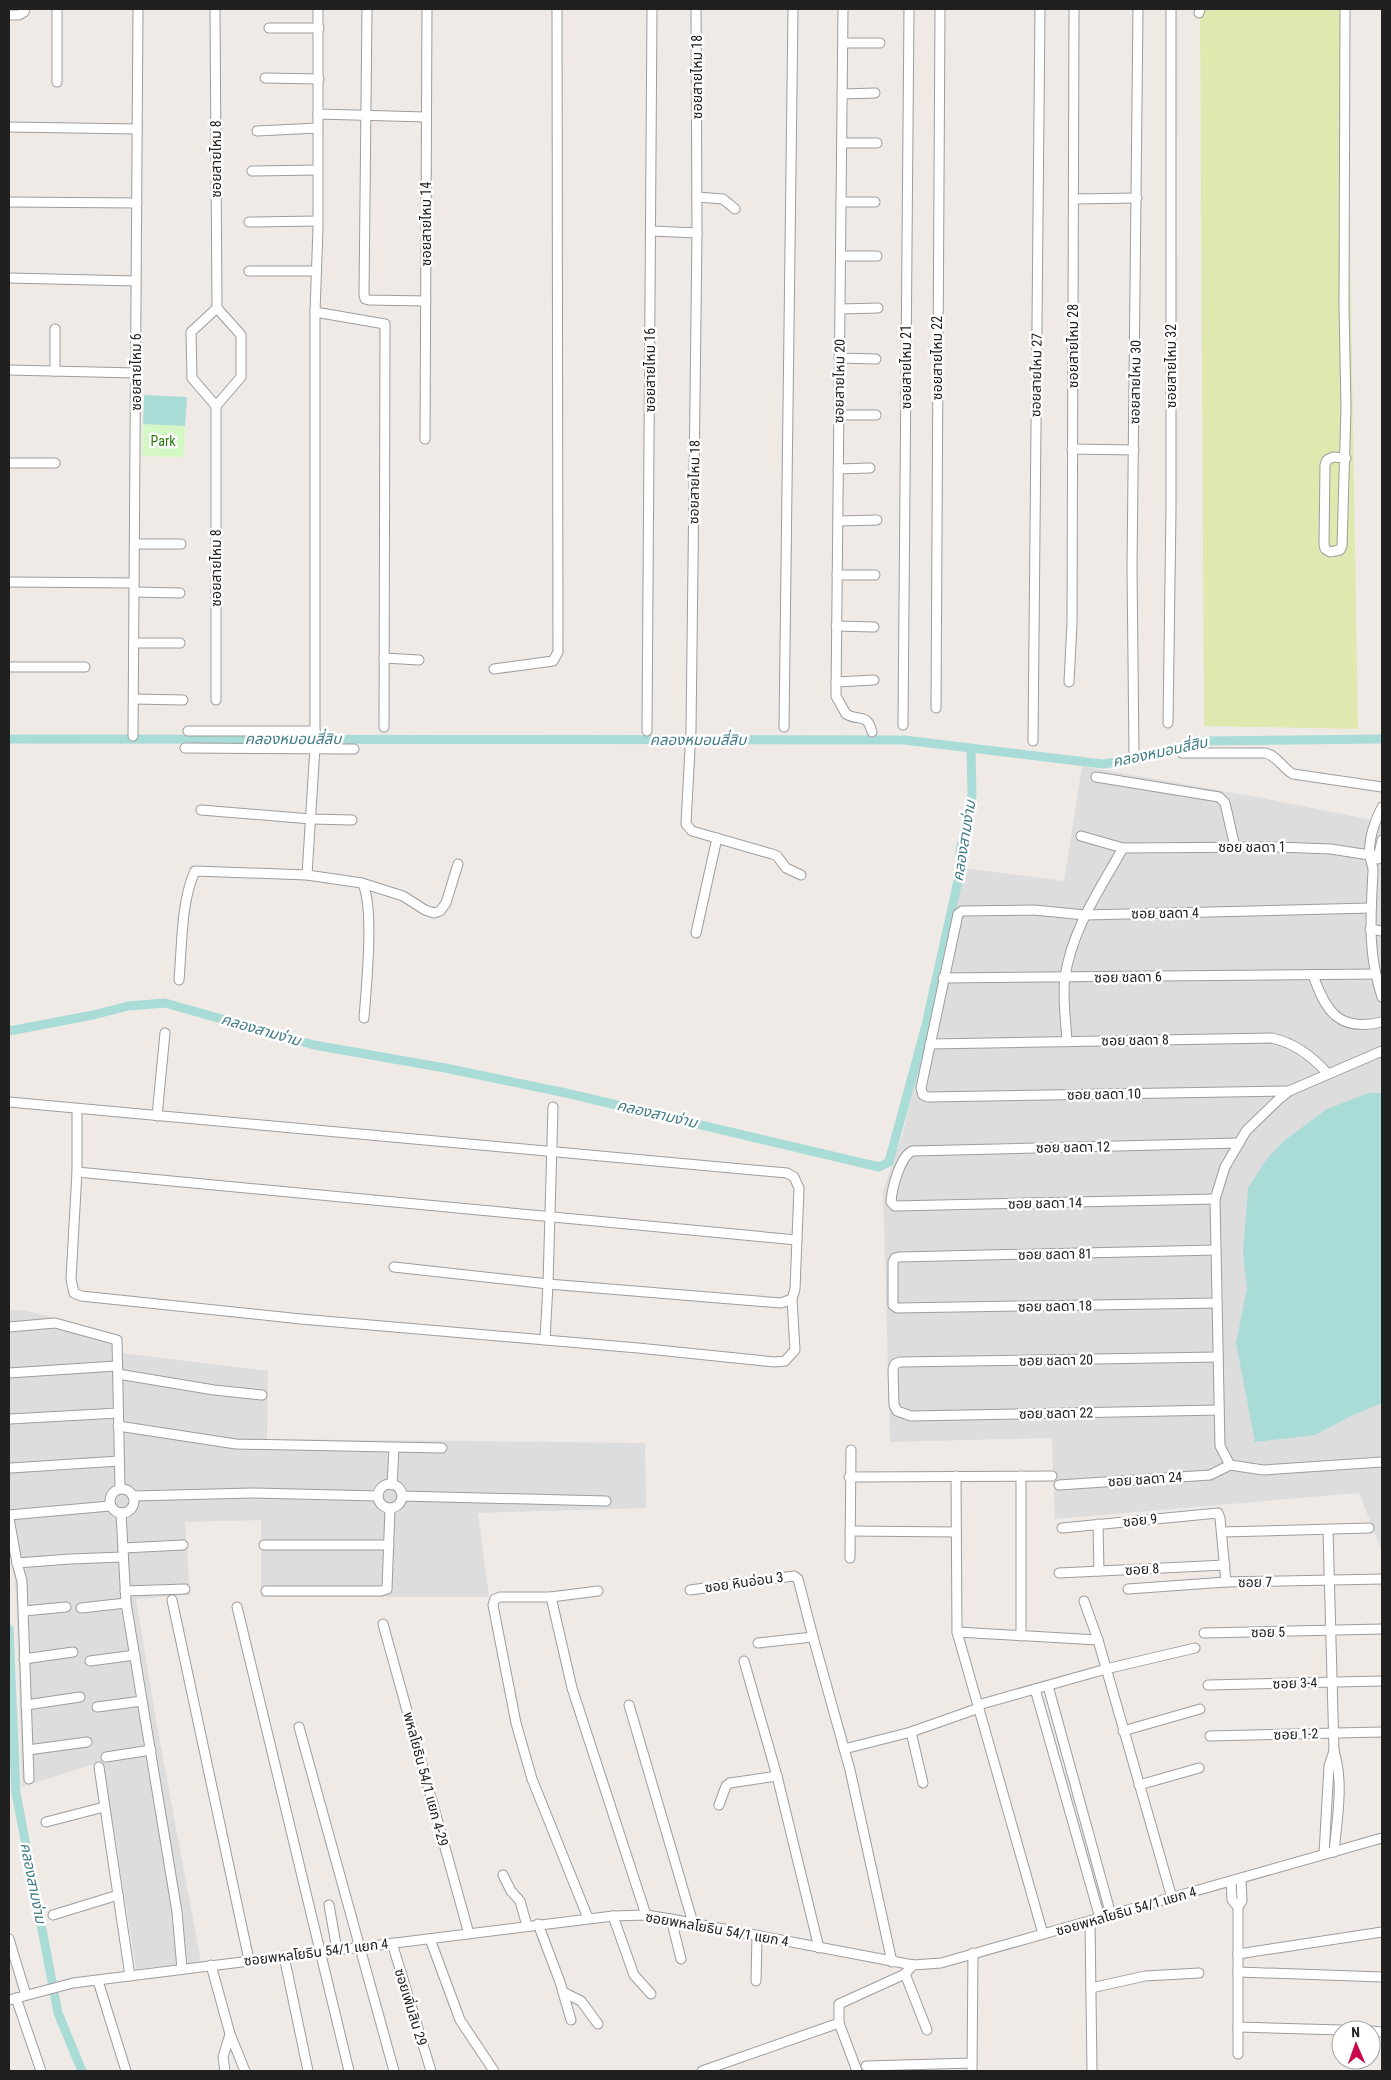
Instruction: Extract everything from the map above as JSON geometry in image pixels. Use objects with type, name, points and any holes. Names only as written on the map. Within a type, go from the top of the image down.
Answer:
[{"type":"street","points":[[9,15],[19,16],[25,9]]},
{"type":"street","points":[[57,9],[57,82]]},
{"type":"street","name":"ซอยสายไหม 6","points":[[133,736],[138,9]]},
{"type":"street","name":"ซอยสายไหม 8","points":[[215,9],[217,308]]},
{"type":"street","points":[[307,875],[315,748],[315,312],[318,170],[318,9]]},
{"type":"street","points":[[367,9],[365,299],[426,301]]},
{"type":"street","name":"ซอยสายไหม 14","points":[[425,439],[427,9]]},
{"type":"street","points":[[494,669],[553,661],[558,652],[557,9]]},
{"type":"street","name":"ซอยสายไหม 16","points":[[647,732],[652,9]]},
{"type":"street","name":"ซอยสายไหม 18","points":[[696,9],[692,730],[686,826],[692,831],[777,856],[786,868],[801,875]]},
{"type":"street","points":[[784,727],[793,9]]},
{"type":"street","name":"ซอยสายไหม 20","points":[[843,9],[836,696],[847,716],[867,720],[870,723],[872,732]]},
{"type":"street","name":"ซอยสายไหม 21","points":[[903,725],[909,9]]},
{"type":"street","name":"ซอยสายไหม 22","points":[[936,708],[940,9]]},
{"type":"street","name":"ซอยสายไหม 27","points":[[1033,741],[1040,9]]},
{"type":"street","name":"ซอยสายไหม 28","points":[[1069,682],[1072,623],[1074,9]]},
{"type":"street","name":"ซอยสายไหม 30","points":[[1134,754],[1132,568],[1138,9]]},
{"type":"street","name":"ซอยสายไหม 32","points":[[1168,723],[1171,509],[1171,9]]},
{"type":"street","points":[[1345,9],[1346,458],[1342,546],[1340,550],[1330,552],[1325,548],[1324,544],[1325,465],[1327,460],[1333,457],[1346,458]]},
{"type":"street","points":[[269,28],[319,28]]},
{"type":"street","points":[[843,43],[880,43]]},
{"type":"street","points":[[265,78],[318,78]]},
{"type":"street","points":[[842,94],[875,93]]},
{"type":"street","points":[[318,114],[366,117],[425,117]]},
{"type":"street","points":[[9,127],[137,129]]},
{"type":"street","points":[[257,132],[318,128]]},
{"type":"street","points":[[842,143],[877,143]]},
{"type":"street","points":[[252,171],[318,170]]},
{"type":"street","points":[[696,197],[724,199],[735,209]]},
{"type":"street","points":[[1074,199],[1137,198]]},
{"type":"street","points":[[9,202],[137,203]]},
{"type":"street","points":[[841,202],[875,202]]},
{"type":"street","points":[[249,222],[317,221]]},
{"type":"street","points":[[651,231],[696,233]]},
{"type":"street","points":[[841,256],[877,256]]},
{"type":"street","points":[[249,271],[316,271]]},
{"type":"street","points":[[9,278],[136,281]]},
{"type":"street","points":[[217,308],[241,335],[241,378],[216,406],[192,378],[191,332],[217,308]]},
{"type":"street","points":[[840,309],[878,308]]},
{"type":"street","points":[[315,312],[386,324],[384,727]]},
{"type":"street","points":[[55,329],[55,371]]},
{"type":"street","points":[[839,358],[876,359]]},
{"type":"street","points":[[9,370],[136,373]]},
{"type":"street","name":"ซอยสายไหม 8","points":[[216,406],[216,700]]},
{"type":"street","points":[[839,415],[876,415]]},
{"type":"street","points":[[1072,449],[1134,450]]},
{"type":"street","points":[[9,463],[55,463]]},
{"type":"street","points":[[838,469],[870,468]]},
{"type":"street","points":[[838,521],[877,520]]},
{"type":"street","points":[[135,544],[181,544]]},
{"type":"street","points":[[837,575],[875,575]]},
{"type":"street","points":[[9,582],[134,587],[180,593]]},
{"type":"street","points":[[836,626],[874,627]]},
{"type":"street","points":[[134,643],[180,643]]},
{"type":"street","points":[[384,658],[419,660]]},
{"type":"street","points":[[9,667],[85,667]]},
{"type":"street","points":[[836,682],[874,680]]},
{"type":"street","points":[[134,700],[183,700]]},
{"type":"street","points":[[188,731],[315,733]]},
{"type":"street","points":[[185,748],[354,749]]},
{"type":"street","points":[[1182,753],[1265,753],[1276,758],[1284,768],[1293,774],[1382,787]]},
{"type":"street","points":[[1096,777],[1219,797],[1225,803],[1235,847]]},
{"type":"street","points":[[1382,807],[1376,821],[1370,855],[1373,867],[1370,929],[1375,974],[1382,997]]},
{"type":"street","points":[[201,810],[311,819],[352,820]]},
{"type":"street","name":"ซอย ชลดา 1","points":[[1081,836],[1123,848],[1235,847],[1331,849],[1381,856]]},
{"type":"street","points":[[696,933],[717,838]]},
{"type":"street","points":[[1373,867],[1381,856],[1382,840]]},
{"type":"street","points":[[1067,1042],[1064,978],[1074,940],[1085,915],[1123,848]]},
{"type":"street","points":[[178,980],[186,905],[191,880],[195,871],[307,875],[362,883],[404,896],[425,910],[434,913],[440,911],[446,903],[458,864]]},
{"type":"street","points":[[362,883],[366,890],[369,937],[364,1018]]},
{"type":"street","name":"ซอย ชลดา 4","points":[[943,978],[960,912],[1034,910],[1085,915],[1370,908]]},
{"type":"street","points":[[1370,929],[1382,931]]},
{"type":"street","name":"ซอย ชลดา 6","points":[[943,978],[1375,974]]},
{"type":"street","points":[[1313,975],[1319,994],[1327,1008],[1336,1017],[1348,1024],[1362,1026],[1382,1022]]},
{"type":"street","points":[[930,1044],[943,978]]},
{"type":"street","points":[[157,1116],[165,1033]]},
{"type":"street","name":"ซอย ชลดา 8","points":[[930,1044],[1272,1038],[1285,1040],[1306,1053],[1328,1074]]},
{"type":"street","name":"ซอย ชลดา 10","points":[[930,1044],[921,1092],[928,1097],[1289,1091]]},
{"type":"street","points":[[1382,1051],[1289,1091],[1246,1131],[1226,1167],[1215,1199],[1220,1446],[1230,1465],[1263,1470],[1382,1462]]},
{"type":"street","points":[[9,1102],[786,1173],[794,1177],[799,1188],[795,1289],[792,1299],[795,1350],[785,1361],[753,1360],[301,1319],[81,1296],[74,1293],[71,1279],[77,1172],[77,1109]]},
{"type":"street","points":[[545,1340],[552,1107]]},
{"type":"street","name":"ซอย ชลดา 12","points":[[893,1189],[904,1158],[907,1153],[912,1151],[1239,1143]]},
{"type":"street","points":[[77,1172],[797,1240]]},
{"type":"street","name":"ซอย ชลดา 14","points":[[893,1189],[891,1202],[895,1206],[1215,1199]]},
{"type":"street","name":"ซอย ชลดา 81","points":[[894,1308],[892,1262],[895,1258],[1216,1250]]},
{"type":"street","points":[[394,1268],[548,1284],[781,1302],[792,1299]]},
{"type":"street","name":"ซอย ชลดา 18","points":[[894,1308],[1217,1304]]},
{"type":"street","points":[[9,1328],[55,1323],[117,1340],[120,1489]]},
{"type":"street","name":"ซอย ชลดา 20","points":[[895,1409],[893,1368],[895,1364],[1218,1357]]},
{"type":"street","points":[[9,1373],[117,1370],[214,1390],[262,1395]]},
{"type":"street","name":"ซอย ชลดา 22","points":[[895,1409],[904,1415],[911,1416],[1219,1410]]},
{"type":"street","points":[[10,1419],[118,1413]]},
{"type":"street","points":[[118,1426],[236,1444],[442,1448]]},
{"type":"street","points":[[392,1485],[394,1448]]},
{"type":"street","points":[[850,1558],[851,1450]]},
{"type":"street","points":[[12,1468],[119,1461]]},
{"type":"street","name":"ซอย ชลดา 24","points":[[1059,1485],[1210,1475],[1230,1465]]},
{"type":"street","points":[[956,1476],[957,1632],[1042,1934]]},
{"type":"street","points":[[1021,1476],[1022,1636]]},
{"type":"street","points":[[850,1477],[1052,1476]]},
{"type":"street","points":[[378,1496],[384,1486],[392,1485],[399,1489],[402,1496],[399,1503],[390,1508]]},
{"type":"street","points":[[120,1489],[129,1491],[134,1496],[132,1508],[127,1512],[114,1511],[110,1506],[112,1493],[120,1489]]},
{"type":"street","points":[[134,1496],[252,1494],[378,1496]]},
{"type":"street","points":[[378,1496],[383,1505],[390,1508]]},
{"type":"street","points":[[402,1496],[606,1501]]},
{"type":"street","points":[[29,1779],[22,1581],[9,1517],[110,1506]]},
{"type":"street","points":[[266,1591],[381,1591],[387,1589],[390,1508]]},
{"type":"street","points":[[121,1513],[126,1604],[178,1912],[182,1969]]},
{"type":"street","name":"ซอย 9","points":[[1062,1528],[1218,1513],[1222,1532]]},
{"type":"street","points":[[1098,1524],[1099,1571]]},
{"type":"street","points":[[1226,1582],[1222,1532],[1368,1528]]},
{"type":"street","points":[[1328,1530],[1334,1751],[1338,1764],[1339,1798],[1334,1852]]},
{"type":"street","points":[[850,1531],[956,1532]]},
{"type":"street","points":[[17,1563],[70,1559],[183,1545]]},
{"type":"street","points":[[264,1545],[389,1545]]},
{"type":"street","name":"ซอย 8","points":[[1059,1573],[1224,1565]]},
{"type":"street","name":"ซอย หินอ่อน 3","points":[[690,1590],[794,1576],[798,1579],[813,1637]]},
{"type":"street","name":"ซอย 7","points":[[1128,1589],[1226,1582],[1382,1579]]},
{"type":"street","points":[[125,1591],[185,1589]]},
{"type":"street","points":[[588,1918],[532,1779],[516,1723],[494,1605],[495,1599],[500,1597],[551,1597],[598,1591]]},
{"type":"street","points":[[551,1597],[572,1688],[646,1915]]},
{"type":"street","points":[[172,1600],[249,1960]]},
{"type":"street","points":[[1084,1601],[1098,1640],[1172,1898]]},
{"type":"street","points":[[81,1608],[126,1604]]},
{"type":"street","points":[[237,1606],[349,2071]]},
{"type":"street","points":[[24,1611],[66,1607]]},
{"type":"street","name":"พหลโยธิน 54/1 แยก 4-29","points":[[383,1624],[469,1934]]},
{"type":"street","name":"ซอย 5","points":[[1204,1633],[1382,1629]]},
{"type":"street","points":[[957,1632],[1098,1640]]},
{"type":"street","points":[[758,1643],[813,1637],[844,1749],[892,1962]]},
{"type":"street","points":[[844,1749],[911,1732],[978,1707],[1035,1689],[1195,1648]]},
{"type":"street","points":[[24,1659],[72,1652]]},
{"type":"street","points":[[90,1661],[135,1655]]},
{"type":"street","points":[[744,1661],[777,1776],[820,1948]]},
{"type":"street","name":"ซอย 3-4","points":[[1208,1685],[1382,1681]]},
{"type":"street","points":[[1048,1686],[1111,1915]]},
{"type":"street","points":[[1035,1689],[1100,1918]]},
{"type":"street","points":[[26,1705],[80,1697]]},
{"type":"street","points":[[97,1707],[142,1701]]},
{"type":"street","points":[[629,1705],[693,1923]]},
{"type":"street","points":[[1123,1731],[1200,1709]]},
{"type":"street","points":[[298,1727],[394,2071]]},
{"type":"street","points":[[911,1732],[923,1783]]},
{"type":"street","name":"ซอย 1-2","points":[[1210,1736],[1382,1732]]},
{"type":"street","points":[[28,1750],[87,1742]]},
{"type":"street","points":[[106,1757],[151,1750]]},
{"type":"street","points":[[1324,1854],[1329,1766],[1334,1751]]},
{"type":"street","points":[[99,1767],[130,1976]]},
{"type":"street","points":[[1139,1785],[1199,1768]]},
{"type":"street","points":[[719,1805],[726,1786],[730,1783],[777,1776]]},
{"type":"street","points":[[1066,1800],[1078,1796]]},
{"type":"street","points":[[46,1822],[104,1807]]},
{"type":"street","name":"ซอยพหลโยธิน 54/1 แยก 4","points":[[13,1999],[73,1983],[211,1964],[613,1916],[646,1915],[671,1919],[912,1965],[941,1963],[1382,1838]]},
{"type":"street","points":[[503,1875],[511,1891],[520,1900],[527,1926]]},
{"type":"street","points":[[1238,2054],[1238,1907],[1242,1901],[1242,1878]]},
{"type":"street","points":[[1231,1881],[1232,1900],[1238,1907]]},
{"type":"street","points":[[1092,1892],[1104,1889]]},
{"type":"street","points":[[53,1915],[118,1895]]},
{"type":"street","points":[[329,1905],[337,1950]]},
{"type":"street","points":[[613,1916],[634,1975],[650,1994]]},
{"type":"street","points":[[671,1919],[681,1960]]},
{"type":"street","points":[[1090,1921],[1092,2071]]},
{"type":"street","points":[[538,1924],[563,1992],[571,2020]]},
{"type":"street","points":[[1238,1954],[1382,1932]]},
{"type":"street","points":[[756,1936],[756,1981]]},
{"type":"street","points":[[430,1939],[462,2025],[494,2071]]},
{"type":"street","points":[[9,1940],[26,1995]]},
{"type":"street","name":"ซอยเพิ่มสิน 29","points":[[392,1943],[430,2071]]},
{"type":"street","points":[[866,2066],[972,2067],[973,1953]]},
{"type":"street","points":[[284,1956],[308,2071]]},
{"type":"street","points":[[211,1964],[230,2034],[245,2071]]},
{"type":"street","points":[[857,2071],[839,2023],[840,2002],[905,1974],[912,1965]]},
{"type":"street","points":[[1238,1972],[1382,1977]]},
{"type":"street","points":[[1091,1988],[1145,1976],[1199,1973]]},
{"type":"street","points":[[905,1974],[927,2030]]},
{"type":"street","points":[[98,1981],[126,2071]]},
{"type":"street","points":[[563,1992],[581,2001],[598,2024]]},
{"type":"street","points":[[13,1999],[41,2071]]},
{"type":"street","points":[[703,2071],[839,2023]]},
{"type":"street","points":[[1238,2027],[1331,2030]]},
{"type":"street","points":[[225,2071],[223,2057],[230,2034]]},
{"type":"shaded area","points":[[1082,766],[1262,798],[1382,822],[1382,1551],[1359,1493],[1055,1519],[1052,1438],[890,1442],[883,1191],[903,1133],[963,868],[1064,881]]},
{"type":"shaded area","points":[[9,1310],[24,1310],[122,1336],[121,1353],[268,1371],[267,1439],[645,1443],[646,1508],[478,1513],[489,1597],[261,1597],[261,1520],[185,1522],[190,1595],[136,1599],[156,1720],[201,1962],[136,1969],[103,1761],[22,1787],[16,1593],[9,1545]]},
{"type":"green space","points":[[1200,9],[1346,9],[1358,729],[1204,726]]},
{"type":"green space","name":"Park","points":[[143,424],[185,426],[184,457],[142,456]]},
{"type":"water","points":[[144,395],[187,397],[185,426],[143,424]]},
{"type":"water","points":[[1368,1093],[1382,1093],[1382,1403],[1351,1416],[1315,1435],[1255,1442],[1236,1343],[1247,1288],[1243,1253],[1248,1188],[1265,1161],[1285,1140],[1327,1109]]},
{"type":"waterway","name":"คลองหมอนสี่สิบ","points":[[9,739],[904,740],[1103,764],[1139,759],[1205,741],[1382,739]]},
{"type":"waterway","name":"คลองสามง่าม","points":[[9,1031],[93,1015],[128,1006],[165,1003],[314,1045],[445,1068],[566,1093],[879,1167],[889,1162],[926,1025],[960,872],[960,851],[972,795],[971,748]]},
{"type":"waterway","name":"คลองสามง่าม","points":[[9,1629],[16,1793],[58,2013],[82,2071]]}]
